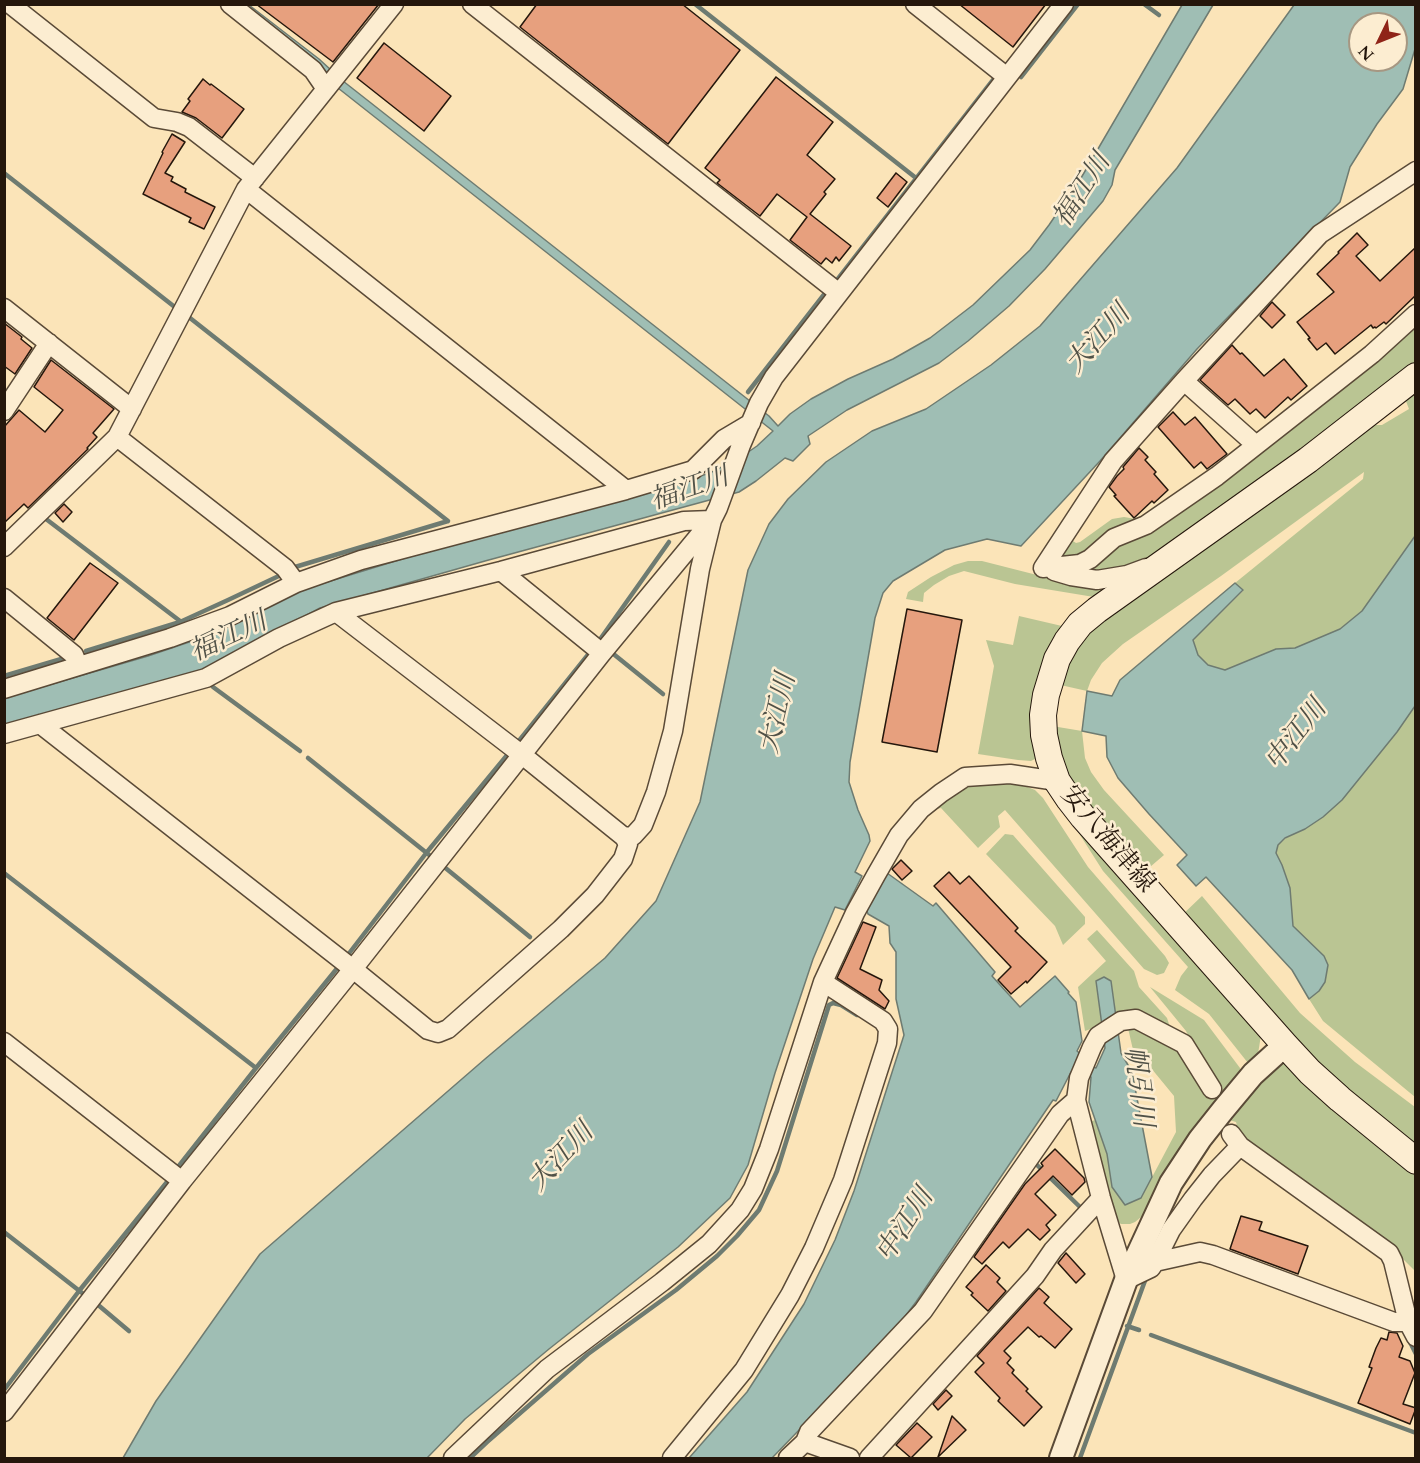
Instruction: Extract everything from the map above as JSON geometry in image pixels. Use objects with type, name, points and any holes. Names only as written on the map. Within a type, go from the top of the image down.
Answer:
[{"type":"main road","name":"安八海津線","points":[[1416,376],[1308,460],[1080,624],[1057,659],[1046,695],[1043,715],[1044,735],[1057,781],[1083,817],[1310,1072],[1416,1161]]},
{"type":"street","points":[[10,4],[154,118],[177,122],[189,127],[251,184],[626,490]]},
{"type":"street","points":[[230,4],[331,83]]},
{"type":"street","points":[[4,547],[117,437],[251,184],[394,4]]},
{"type":"street","points":[[472,4],[839,292]]},
{"type":"street","points":[[915,4],[1007,77]]},
{"type":"street","points":[[624,837],[633,836],[643,825],[656,792],[673,731],[700,569],[715,514],[741,445],[774,376],[1064,4]]},
{"type":"street","points":[[1043,568],[1113,461],[1320,234],[1416,171]]},
{"type":"street","points":[[4,308],[132,409]]},
{"type":"street","points":[[1043,568],[1080,564],[1090,560],[1114,538],[1146,525],[1217,476],[1372,354],[1416,314]]},
{"type":"street","points":[[4,411],[49,343]]},
{"type":"street","points":[[1184,381],[1256,445]]},
{"type":"street","points":[[4,689],[170,638],[230,616],[296,583],[361,560],[693,470],[724,439],[754,415]]},
{"type":"street","points":[[117,437],[285,568],[296,583]]},
{"type":"street","points":[[4,734],[206,678],[279,638],[336,612],[715,514]]},
{"type":"street","points":[[5,1409],[182,1180],[354,969],[521,754],[597,649],[715,514]]},
{"type":"street","points":[[1043,568],[1097,580],[1127,575],[1166,561]]},
{"type":"street","points":[[501,570],[597,649]]},
{"type":"street","points":[[4,598],[74,655],[78,665]]},
{"type":"street","points":[[40,724],[429,1030],[438,1033],[448,1029],[561,929],[595,895],[623,859],[628,844],[624,837],[521,754],[336,612]]},
{"type":"street","points":[[453,1458],[547,1369],[709,1244],[740,1210],[753,1189],[769,1149],[823,982],[855,913],[876,875],[899,835],[921,809],[965,777],[1010,774],[1057,781]]},
{"type":"street","points":[[672,1458],[744,1370],[790,1295],[814,1248],[843,1180],[887,1043],[888,1029],[883,1021],[823,982]]},
{"type":"street","points":[[1126,1280],[1101,1198],[1076,1100],[1079,1078],[1098,1036],[1121,1021],[1136,1019],[1184,1044],[1212,1089]]},
{"type":"street","points":[[4,1042],[182,1180]]},
{"type":"street","points":[[1061,1458],[1126,1280],[1171,1183],[1200,1139],[1252,1074],[1285,1045]]},
{"type":"street","points":[[788,1458],[805,1442],[809,1431],[923,1311],[1060,1114],[1076,1100]]},
{"type":"street","points":[[1126,1280],[1151,1268],[1171,1230],[1236,1140],[1389,1253],[1412,1330]]},
{"type":"street","points":[[869,1458],[1035,1276],[1053,1250],[1101,1198]]},
{"type":"street","points":[[1155,1262],[1200,1252],[1213,1255],[1412,1330]]},
{"type":"street","points":[[805,1442],[850,1458]]},
{"type":"green space","points":[[1415,322],[1415,366],[1161,555],[1101,573],[1071,567],[1081,566]]},
{"type":"green space","points":[[1415,387],[1415,536],[1362,611],[1340,629],[1295,648],[1276,649],[1225,670],[1208,665],[1198,655],[1193,640],[1243,591],[1235,583],[1363,479],[1364,472],[1123,644],[1102,663],[1087,691],[1056,684],[1082,635],[1365,425],[1382,425],[1409,409],[1404,396]]},
{"type":"green space","points":[[1155,512],[1088,554],[1067,559],[1064,555],[1063,550],[1080,522],[1073,541],[1076,543],[1112,519],[1124,517],[1136,519]]},
{"type":"green space","points":[[968,561],[982,561],[1088,588],[1119,583],[1094,597],[1015,584],[964,571],[949,576],[934,585],[924,593],[923,602],[906,599],[908,592],[931,577],[954,565]]},
{"type":"green space","points":[[1019,616],[1062,626],[1064,630],[1039,757],[1031,761],[978,754],[994,666],[986,640],[1013,645]]},
{"type":"green space","points":[[1415,706],[1415,1097],[1323,1021],[1309,999],[1319,991],[1299,934],[1293,926],[1290,888],[1276,853],[1278,845],[1286,838],[1305,829],[1385,746]]},
{"type":"green space","points":[[1052,726],[1082,731],[1085,758],[1091,772],[1104,790],[1164,855],[1143,873],[1067,781]]},
{"type":"green space","points":[[968,782],[1008,782],[1035,790],[1043,798],[1088,867],[1165,956],[1169,963],[1164,973],[1157,975],[1144,969],[1005,810],[998,816],[1000,827],[978,848],[941,808],[913,827],[942,796]]},
{"type":"green space","points":[[1059,802],[1261,1035],[1258,1054],[1248,1063],[1209,1014],[1175,990],[1188,967],[1103,871]]},
{"type":"green space","points":[[1005,834],[1013,835],[1085,917],[1085,924],[1063,945],[1055,926],[986,854]]},
{"type":"green space","points":[[1202,896],[1300,1013],[1355,1062],[1415,1107],[1415,1148],[1334,1083],[1180,917]]},
{"type":"green space","points":[[1097,930],[1134,971],[1139,987],[1167,1018],[1170,1027],[1116,1015],[1111,981],[1096,982],[1102,1025],[1085,1031],[1078,987],[1106,961],[1087,939]]},
{"type":"green space","points":[[1150,987],[1204,1020],[1240,1068],[1241,1077],[1146,1213],[1135,1222],[1121,1224],[1112,1217],[1087,1122],[1096,1120],[1107,1154],[1112,1187],[1125,1205],[1141,1198],[1176,1132],[1174,1096],[1151,1068],[1136,1063],[1128,1028],[1134,1023],[1175,1044],[1211,1082],[1186,1031]]},
{"type":"green space","points":[[1280,1062],[1289,1063],[1415,1173],[1415,1271],[1395,1251],[1240,1136],[1236,1122],[1226,1119],[1271,1068]]},
{"type":"water","name":"福江川","points":[[235,5],[249,5],[319,59],[343,81],[769,416],[778,426],[811,399],[893,359],[930,338],[973,305],[1030,250],[1081,178],[1182,5],[1213,5],[1115,170],[1112,185],[1103,201],[1045,269],[1009,306],[939,363],[847,410],[808,436],[810,444],[793,461],[785,458],[739,492],[320,608],[207,669],[5,725],[4,698],[148,656],[204,637],[301,590],[454,543],[662,488],[710,473],[741,457],[773,431]]},
{"type":"water","name":"大江川","points":[[1294,5],[1415,5],[1415,49],[1403,89],[1377,124],[1350,167],[1340,202],[1197,349],[1100,461],[1021,546],[987,539],[945,550],[893,581],[883,593],[875,618],[850,762],[849,782],[870,841],[855,872],[862,876],[845,910],[835,907],[813,959],[775,1073],[748,1165],[730,1198],[678,1247],[465,1419],[427,1458],[123,1458],[156,1401],[260,1254],[605,958],[656,901],[700,802],[748,570],[769,524],[788,499],[826,462],[872,431],[926,409],[991,365],[1040,326],[1177,168]]},
{"type":"water","name":"中江川","points":[[1415,536],[1415,706],[1342,800],[1305,829],[1285,838],[1278,845],[1276,853],[1290,888],[1293,926],[1324,956],[1328,965],[1325,982],[1309,999],[1292,970],[1206,877],[1196,886],[1177,865],[1187,855],[1118,778],[1107,757],[1106,736],[1082,731],[1087,691],[1112,696],[1120,680],[1235,583],[1243,590],[1193,640],[1198,655],[1208,665],[1225,670],[1276,649],[1295,648],[1340,629],[1362,611]]},
{"type":"water","name":"中江川","points":[[887,873],[933,906],[936,903],[995,972],[992,976],[1020,1007],[1055,976],[1076,1002],[1082,1041],[1077,1051],[1084,1057],[1077,1073],[1071,1072],[1056,1101],[1053,1100],[916,1302],[891,1335],[772,1458],[689,1458],[747,1392],[804,1304],[835,1240],[854,1191],[904,1035],[896,999],[896,952],[890,943],[889,926],[868,914],[863,908]]},
{"type":"water","points":[[1104,977],[1111,981],[1121,1053],[1132,1072],[1152,1177],[1141,1198],[1125,1205],[1112,1187],[1107,1154],[1089,1102],[1091,1077],[1085,1076],[1089,1064],[1096,1068],[1105,1048],[1096,981]]},
{"type":"building","points":[[256,4],[379,4],[333,62]]},
{"type":"building","points":[[537,4],[682,4],[740,50],[668,144],[520,27]]},
{"type":"building","points":[[959,4],[1046,4],[1013,47]]},
{"type":"building","points":[[384,43],[451,96],[424,131],[357,78]]},
{"type":"building","points":[[776,77],[833,122],[807,155],[835,179],[810,214],[851,246],[839,261],[836,257],[832,263],[826,258],[821,264],[790,240],[807,217],[777,194],[760,216],[717,183],[720,180],[705,168]]},
{"type":"building","points":[[203,79],[244,109],[222,138],[196,118],[182,112],[190,101],[188,99]]},
{"type":"building","points":[[172,134],[185,142],[165,173],[173,177],[171,181],[186,189],[185,192],[215,207],[204,229],[189,222],[191,218],[143,194]]},
{"type":"building","points":[[896,173],[907,182],[888,207],[877,198]]},
{"type":"building","points":[[1357,233],[1368,245],[1356,256],[1380,281],[1416,247],[1416,295],[1386,324],[1384,322],[1376,328],[1371,325],[1335,354],[1326,343],[1317,350],[1297,322],[1334,292],[1317,274]]},
{"type":"building","points":[[1272,302],[1285,315],[1272,328],[1260,316]]},
{"type":"building","points":[[4,323],[32,348],[15,374],[4,366]]},
{"type":"building","points":[[1232,345],[1264,376],[1284,359],[1307,386],[1291,400],[1288,397],[1265,418],[1256,409],[1250,414],[1235,399],[1228,405],[1200,380]]},
{"type":"building","points":[[51,360],[114,409],[93,433],[97,437],[88,449],[28,508],[24,504],[4,523],[4,427],[19,410],[45,432],[63,410],[34,387]]},
{"type":"building","points":[[1173,412],[1185,425],[1195,417],[1227,454],[1207,469],[1201,462],[1194,468],[1158,427]]},
{"type":"building","points":[[1139,448],[1148,457],[1145,460],[1156,472],[1154,474],[1168,490],[1134,518],[1109,487]]},
{"type":"building","points":[[64,504],[72,512],[63,522],[55,513]]},
{"type":"building","points":[[90,563],[118,583],[74,640],[47,618]]},
{"type":"building","points":[[907,609],[962,620],[937,752],[882,742]]},
{"type":"building","points":[[901,860],[912,871],[902,880],[892,869]]},
{"type":"building","points":[[949,872],[960,884],[969,876],[1018,928],[1015,931],[1047,962],[1027,983],[1026,981],[1011,994],[998,980],[1011,967],[934,886]]},
{"type":"building","points":[[863,922],[876,927],[860,969],[882,980],[879,990],[889,1001],[885,1009],[837,978]]},
{"type":"building","points":[[1055,1149],[1084,1178],[1085,1182],[1072,1195],[1053,1176],[1035,1194],[1056,1215],[1046,1225],[1050,1230],[1040,1240],[1028,1229],[1009,1248],[1003,1242],[982,1264],[974,1257],[1025,1184],[1043,1166],[1041,1163]]},
{"type":"building","points":[[1241,1216],[1262,1222],[1259,1230],[1308,1246],[1298,1274],[1230,1249]]},
{"type":"building","points":[[1066,1253],[1085,1274],[1076,1283],[1058,1263]]},
{"type":"building","points":[[986,1265],[1000,1278],[997,1282],[1006,1291],[988,1311],[966,1287]]},
{"type":"building","points":[[1039,1288],[1049,1297],[1044,1303],[1072,1329],[1055,1348],[1028,1327],[1004,1351],[1011,1358],[1007,1363],[1014,1370],[1012,1373],[1042,1407],[1024,1426],[998,1401],[1000,1398],[975,1372],[984,1363],[977,1356]]},
{"type":"building","points":[[1389,1332],[1397,1333],[1403,1346],[1399,1357],[1410,1361],[1415,1373],[1403,1404],[1416,1408],[1410,1424],[1358,1403],[1372,1368],[1369,1367],[1376,1348],[1381,1338],[1387,1340]]},
{"type":"building","points":[[946,1390],[952,1396],[938,1410],[933,1404]]},
{"type":"building","points":[[952,1416],[966,1430],[938,1457]]},
{"type":"building","points":[[917,1423],[932,1437],[911,1458],[896,1445]]},
{"type":"waterway","points":[[695,4],[916,178]]},
{"type":"waterway","points":[[1021,77],[1078,4]]},
{"type":"waterway","points":[[1144,4],[1159,15]]},
{"type":"waterway","points":[[837,280],[993,80]]},
{"type":"waterway","points":[[4,173],[176,308]]},
{"type":"waterway","points":[[748,392],[826,292]]},
{"type":"waterway","points":[[190,318],[448,521]]},
{"type":"waterway","points":[[46,519],[180,621]]},
{"type":"waterway","points":[[295,567],[448,521]]},
{"type":"waterway","points":[[596,645],[669,542]]},
{"type":"waterway","points":[[86,651],[180,622],[283,574]]},
{"type":"waterway","points":[[518,742],[591,651]]},
{"type":"waterway","points":[[611,652],[663,694]]},
{"type":"waterway","points":[[4,676],[68,657]]},
{"type":"waterway","points":[[213,687],[300,751]]},
{"type":"waterway","points":[[347,956],[427,852],[508,754]]},
{"type":"waterway","points":[[308,758],[433,858]]},
{"type":"waterway","points":[[443,866],[530,937]]},
{"type":"waterway","points":[[4,873],[256,1068]]},
{"type":"waterway","points":[[178,1167],[339,966]]},
{"type":"waterway","points":[[470,1458],[588,1354],[676,1290],[737,1236],[759,1210],[777,1171],[829,1005],[833,1003],[841,1005],[857,1015]]},
{"type":"waterway","points":[[1035,1163],[1081,1208]]},
{"type":"waterway","points":[[4,1390],[79,1291],[167,1182]]},
{"type":"waterway","points":[[4,1232],[86,1296]]},
{"type":"waterway","name":"帆引川","points":[[1080,1458],[1146,1278]]},
{"type":"waterway","points":[[97,1304],[129,1331]]},
{"type":"waterway","points":[[1127,1326],[1139,1330]]},
{"type":"waterway","points":[[1151,1335],[1416,1433]]},
{"type":"waterway","points":[[1409,1340],[1416,1354]]}]
